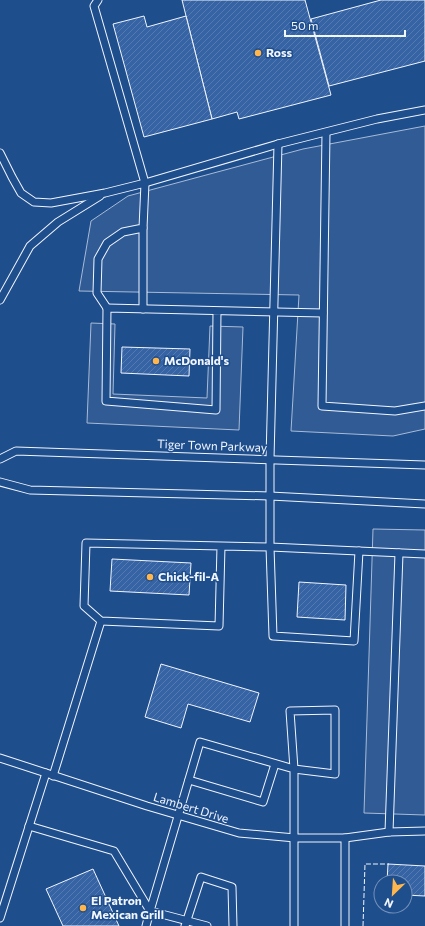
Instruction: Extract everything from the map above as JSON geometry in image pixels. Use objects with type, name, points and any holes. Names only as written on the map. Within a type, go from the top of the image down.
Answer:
[{"type":"lane","points":[[98,0],[94,6],[145,183],[143,228],[143,309]]},
{"type":"lane","points":[[0,153],[21,192],[34,202],[51,203],[105,193],[145,183],[278,144],[377,119],[425,110]]},
{"type":"lane","points":[[326,133],[322,406],[395,411],[425,406]]},
{"type":"lane","points":[[278,144],[270,459],[270,547],[273,636],[354,641],[359,551]]},
{"type":"lane","points":[[0,300],[30,246],[58,222],[105,193]]},
{"type":"lane","points":[[143,228],[123,232],[107,243],[98,259],[97,293],[107,308],[106,402],[216,410],[217,311]]},
{"type":"lane","points":[[107,308],[323,313]]},
{"type":"lane","name":"Tiger Town Parkway","points":[[0,460],[16,451],[425,465]]},
{"type":"lane","points":[[0,482],[30,490],[270,496],[425,504]]},
{"type":"lane","points":[[221,546],[220,626],[101,621],[84,606],[86,543],[270,547],[425,554]]},
{"type":"lane","points":[[389,832],[399,553]]},
{"type":"lane","points":[[0,918],[29,826],[50,775],[101,621]]},
{"type":"lane","points":[[146,926],[200,742],[294,769],[335,774],[335,710],[290,711],[294,769],[294,926]]},
{"type":"lane","name":"Lambert Drive","points":[[0,758],[50,775],[239,833],[295,838],[344,838],[389,832],[425,831]]},
{"type":"lane","points":[[189,780],[263,802],[275,764]]},
{"type":"lane","points":[[29,826],[114,851],[150,911],[186,923],[207,926]]},
{"type":"lane","points":[[344,838],[345,926]]},
{"type":"lane","points":[[186,923],[201,877],[232,887],[233,926]]},
{"type":"shaded area","points":[[425,126],[425,429],[393,436],[291,431],[299,295],[79,291],[91,221],[128,196],[303,149]]},
{"type":"shaded area","points":[[91,323],[115,324],[113,394],[207,398],[210,326],[243,327],[239,430],[87,423]]},
{"type":"shaded area","points":[[373,529],[425,530],[425,815],[364,813]]},
{"type":"building","name":"Ross","points":[[182,0],[305,0],[331,95],[239,119],[237,112],[212,119]]},
{"type":"building","points":[[381,0],[425,0],[425,61],[329,86],[311,19]]},
{"type":"building","points":[[144,16],[147,27],[186,16],[212,119],[144,137],[113,24]]},
{"type":"building","name":"McDonald's","points":[[122,347],[190,349],[189,376],[121,373]]},
{"type":"building","name":"Chick-fil-A","points":[[112,559],[191,563],[189,595],[110,591]]},
{"type":"building","points":[[299,582],[346,585],[345,620],[297,617]]},
{"type":"building","points":[[161,664],[259,693],[250,722],[188,704],[181,728],[145,717]]},
{"type":"building","points":[[388,864],[425,866],[425,896],[413,895],[413,874],[387,874]]},
{"type":"building","name":"El Patron Mexican Grill","points":[[93,869],[119,926],[63,926],[46,889]]},
{"type":"fence","points":[[363,926],[365,864],[389,864]]},
{"type":"place","name":"Ross","points":[[258,53]]},
{"type":"place","name":"McDonald's","points":[[156,361]]},
{"type":"place","name":"Chick-fil-A","points":[[150,577]]},
{"type":"place","name":"El Patron Mexican Grill","points":[[83,908]]}]
